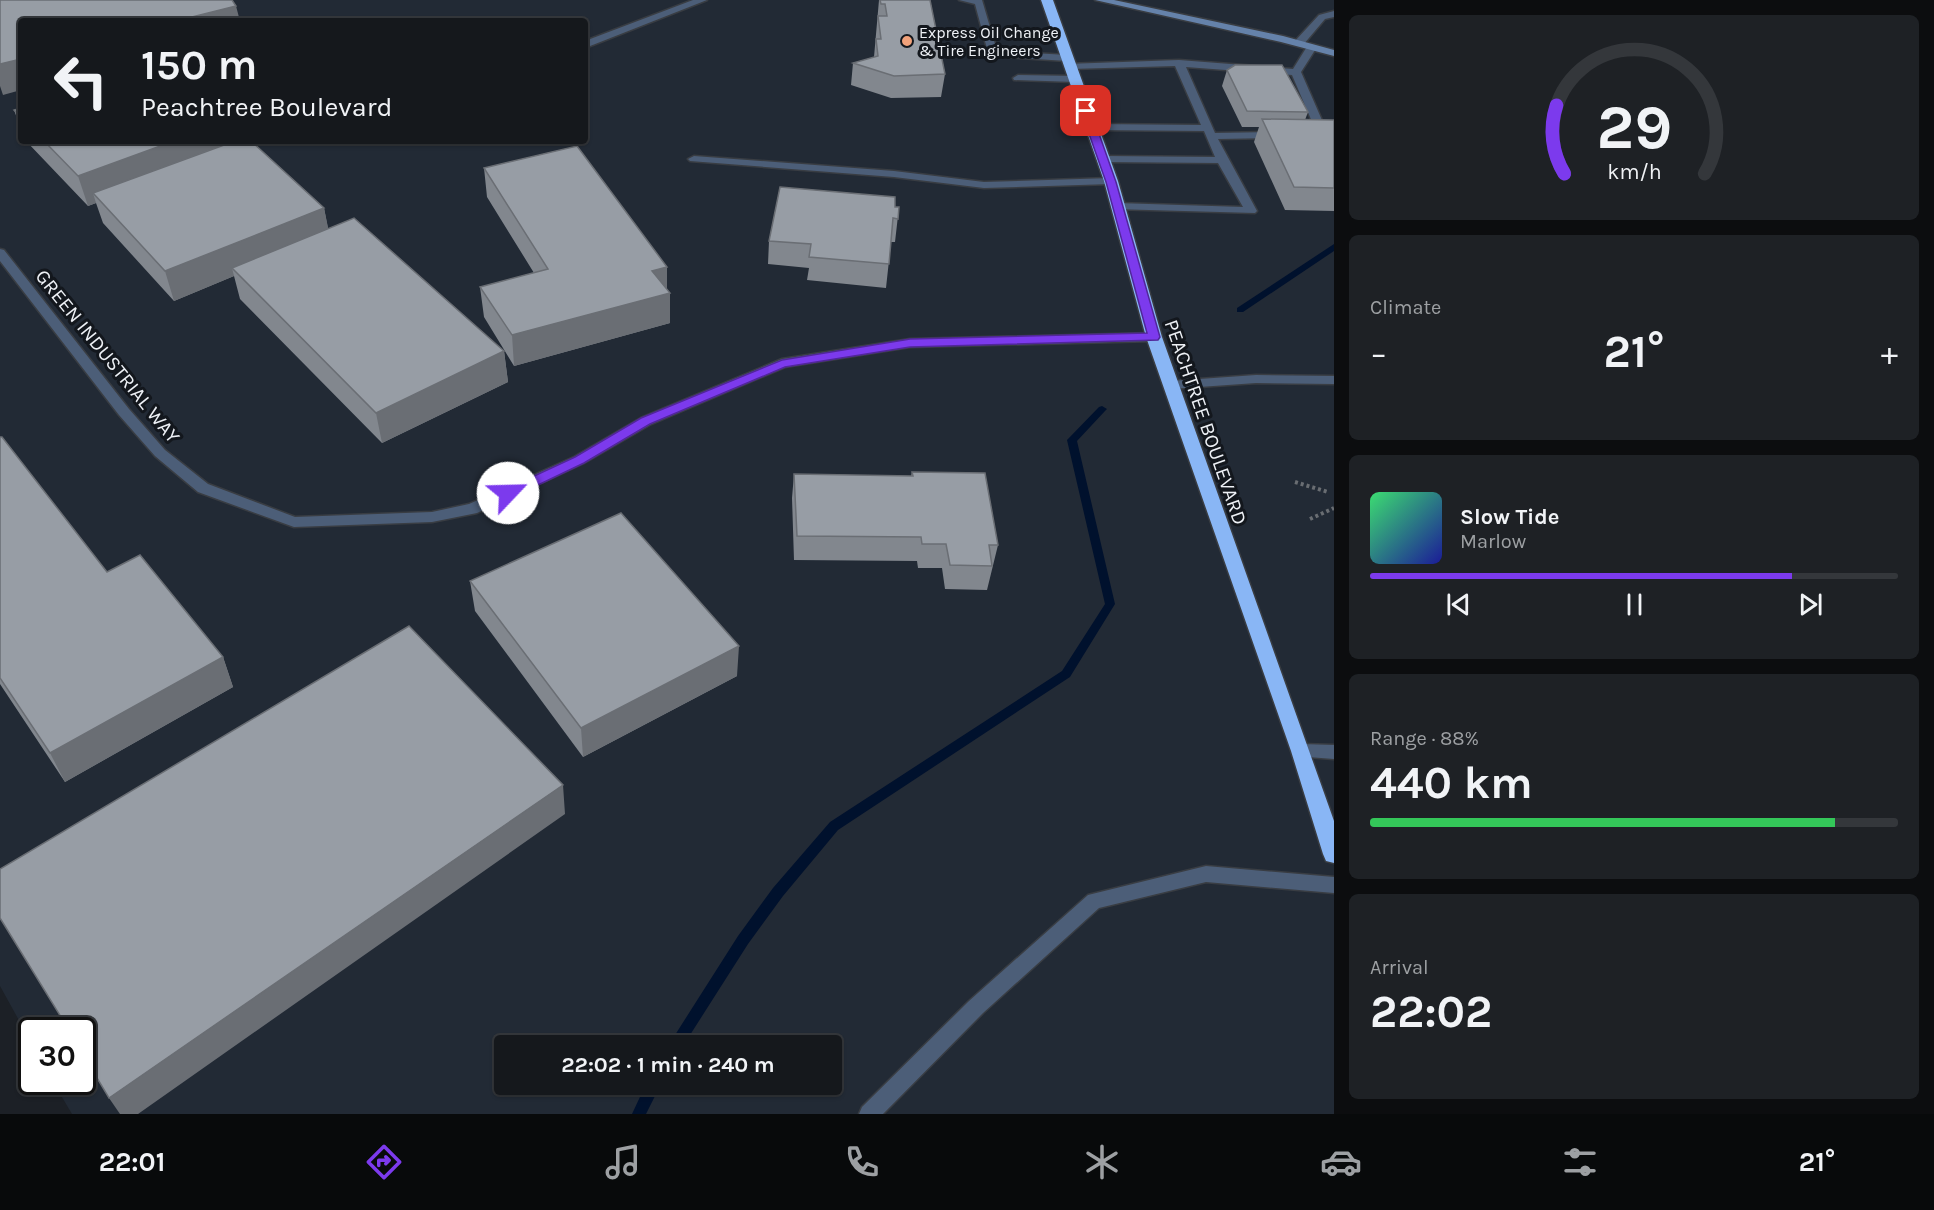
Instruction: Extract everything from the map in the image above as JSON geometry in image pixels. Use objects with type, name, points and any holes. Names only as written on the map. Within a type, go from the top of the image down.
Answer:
[{"type":"highway","name":"PEACHTREE BOULEVARD","points":[[1047,0],[1111,182],[1154,337],[1301,751],[1334,854]]},
{"type":"street","points":[[588,44],[702,0]]},
{"type":"street","points":[[964,0],[980,2],[993,54],[1071,68]]},
{"type":"street","points":[[1100,0],[1334,52]]},
{"type":"street","points":[[1299,43],[1322,17],[1334,14]]},
{"type":"street","points":[[1322,17],[1334,20]]},
{"type":"street","points":[[1296,72],[1312,47]]},
{"type":"street","points":[[1117,207],[1251,211],[1222,160],[1179,63]]},
{"type":"street","points":[[1018,78],[1071,68],[1179,63],[1296,72]]},
{"type":"street","points":[[1092,127],[1323,134],[1296,72]]},
{"type":"street","points":[[694,159],[894,174],[984,185],[1111,182]]},
{"type":"street","points":[[1103,159],[1222,160]]},
{"type":"street","name":"GREEN INDUSTRIAL WAY","points":[[0,254],[124,412],[160,453],[203,488],[294,522],[432,517],[472,509],[579,460],[646,421],[782,363],[910,343],[1154,337]]},
{"type":"street","points":[[1171,385],[1253,379],[1334,380]]},
{"type":"street","points":[[1301,751],[1334,752]]},
{"type":"street","points":[[869,1114],[976,1008],[1094,901],[1206,874],[1334,885]]},
{"type":"path","points":[[1295,482],[1328,492]]},
{"type":"path","points":[[1310,519],[1334,508]]},
{"type":"shaded area","points":[[0,0],[1334,0],[1334,1114],[72,1114],[61,1095],[96,1095],[96,1017],[18,1019],[0,986]]},
{"type":"building","points":[[0,0],[232,0],[236,6],[188,18],[18,18],[18,60],[0,64]]},
{"type":"building","points":[[880,0],[930,0],[945,74],[894,76],[853,63],[878,56],[876,39],[881,39],[878,16],[887,16],[885,4],[881,4]]},
{"type":"building","points":[[1235,65],[1282,65],[1308,112],[1247,111],[1227,70]]},
{"type":"building","points":[[1262,119],[1334,120],[1334,188],[1294,187]]},
{"type":"building","points":[[47,144],[166,144],[78,176]]},
{"type":"building","points":[[227,144],[254,144],[324,208],[165,271],[93,193]]},
{"type":"building","points":[[577,146],[667,267],[652,271],[670,293],[512,335],[480,287],[548,269],[484,168]]},
{"type":"building","points":[[780,187],[895,197],[895,207],[899,207],[898,219],[893,218],[889,264],[809,257],[811,244],[769,241]]},
{"type":"building","points":[[354,218],[504,351],[376,413],[232,268]]},
{"type":"building","points":[[0,437],[107,572],[140,555],[223,657],[50,753],[0,678]]},
{"type":"building","points":[[912,472],[985,473],[998,545],[989,545],[992,566],[950,565],[946,544],[922,544],[921,537],[797,536],[794,474],[913,476]]},
{"type":"building","points":[[621,513],[739,646],[581,728],[470,581]]},
{"type":"building","points":[[409,626],[563,785],[109,1098],[96,1076],[96,1017],[61,1017],[0,918],[0,869]]},
{"type":"waterway","points":[[1240,310],[1334,247]]},
{"type":"waterway","points":[[682,1035],[743,940],[778,892],[834,826],[1066,674],[1110,604],[1072,440],[1102,409]]},
{"type":"waterway","points":[[639,1114],[648,1095]]},
{"type":"place","name":"Express Oil Change & Tire Engineers","points":[[907,41]]},
{"type":"route","points":[[508,493],[579,460],[646,421],[782,363],[910,343],[1154,337],[1111,182],[1086,111]]}]
